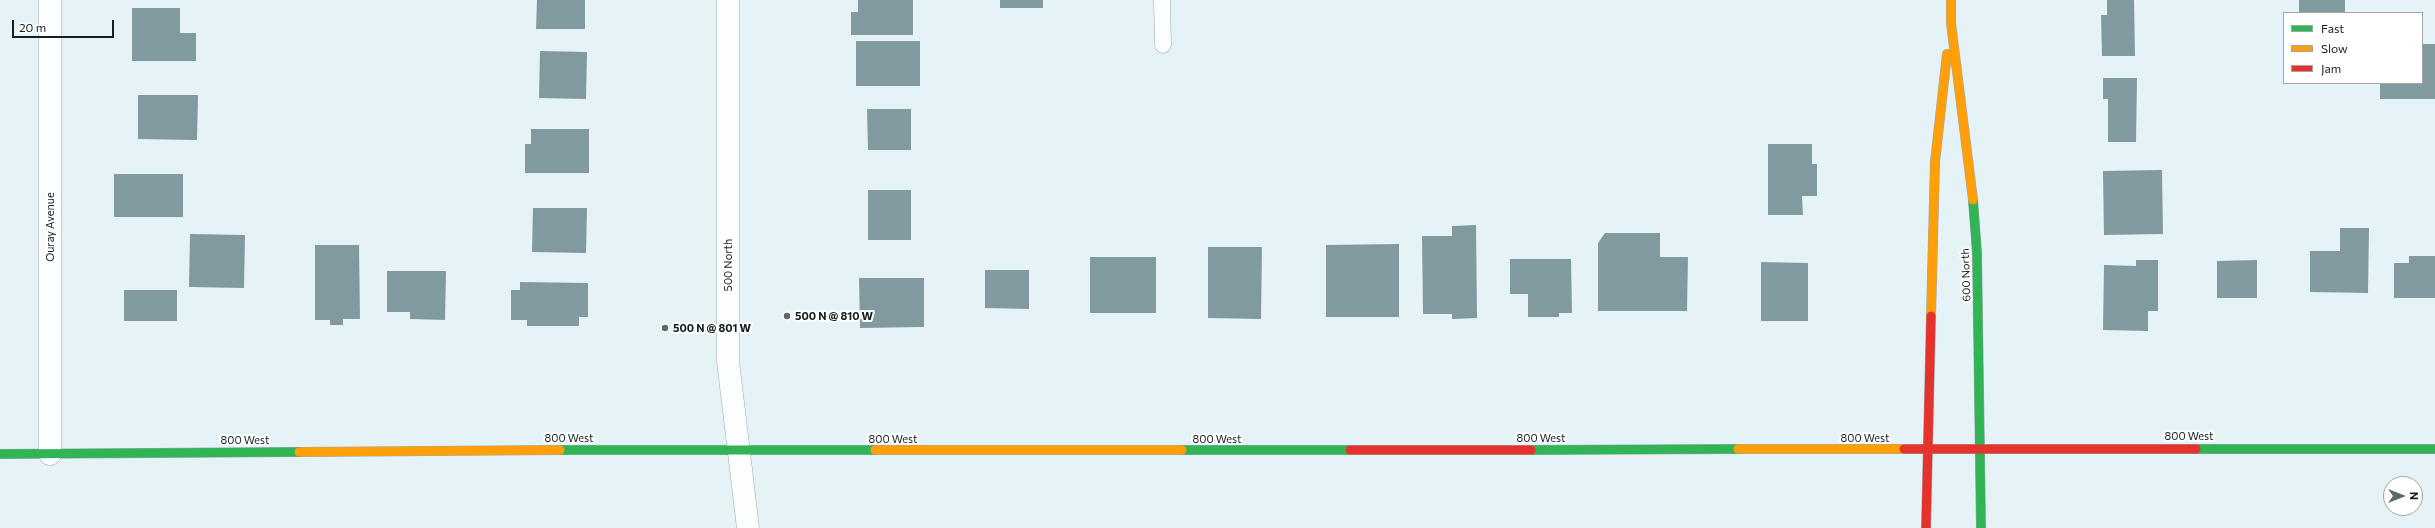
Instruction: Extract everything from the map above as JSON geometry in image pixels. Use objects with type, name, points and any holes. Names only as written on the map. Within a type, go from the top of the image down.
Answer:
[{"type":"street","name":"Ouray Avenue","points":[[50,0],[50,454]]},
{"type":"street","name":"500 North","points":[[728,0],[728,361],[748,528]]},
{"type":"street","name":"600 North","points":[[1951,0],[1951,23],[1977,245],[1981,528]]},
{"type":"street","name":"600 North","points":[[1926,528],[1935,162],[1939,111],[1951,23]]},
{"type":"street","name":"800 West","points":[[0,454],[739,450],[2435,449]]},
{"type":"lane","points":[[1162,0],[1163,45]]},
{"type":"building","points":[[537,0],[585,0],[585,29],[536,29]]},
{"type":"building","points":[[858,0],[913,0],[913,35],[851,35],[851,12],[858,12]]},
{"type":"building","points":[[1000,0],[1043,0],[1043,8],[1000,8]]},
{"type":"building","points":[[2107,0],[2134,0],[2135,56],[2102,56],[2101,15],[2107,15]]},
{"type":"building","points":[[2299,0],[2345,0],[2345,12],[2299,12]]},
{"type":"building","points":[[132,8],[180,8],[180,33],[196,33],[196,61],[132,61]]},
{"type":"building","points":[[856,41],[920,41],[920,86],[856,86]]},
{"type":"building","points":[[2423,44],[2435,44],[2435,99],[2380,99],[2380,84],[2423,84]]},
{"type":"building","points":[[540,51],[587,52],[586,99],[539,98]]},
{"type":"building","points":[[2103,78],[2137,78],[2136,142],[2108,142],[2108,99],[2103,99]]},
{"type":"building","points":[[138,95],[198,95],[197,140],[138,139]]},
{"type":"building","points":[[867,109],[911,109],[911,150],[868,150]]},
{"type":"building","points":[[531,129],[589,129],[589,173],[525,173],[525,144],[531,144]]},
{"type":"building","points":[[1768,144],[1812,144],[1812,164],[1817,164],[1817,196],[1802,196],[1803,215],[1768,215]]},
{"type":"building","points":[[2162,170],[2163,234],[2104,235],[2103,171]]},
{"type":"building","points":[[114,174],[183,174],[183,217],[114,217]]},
{"type":"building","points":[[868,190],[911,190],[911,240],[868,240]]},
{"type":"building","points":[[533,208],[587,208],[586,253],[532,252]]},
{"type":"building","points":[[1476,225],[1477,318],[1452,319],[1452,314],[1423,314],[1422,236],[1452,236],[1452,226]]},
{"type":"building","points":[[2340,228],[2369,228],[2368,293],[2310,292],[2310,251],[2340,251]]},
{"type":"building","points":[[1605,233],[1660,233],[1660,257],[1688,257],[1687,311],[1598,311],[1598,243]]},
{"type":"building","points":[[190,234],[245,235],[244,288],[189,287]]},
{"type":"building","points":[[1399,244],[1399,317],[1326,317],[1326,245]]},
{"type":"building","points":[[315,245],[359,245],[360,319],[343,319],[343,325],[330,325],[330,320],[315,320]]},
{"type":"building","points":[[1208,247],[1262,247],[1261,319],[1208,318]]},
{"type":"building","points":[[2409,256],[2435,256],[2435,298],[2394,298],[2394,263],[2409,263]]},
{"type":"building","points":[[1090,257],[1156,257],[1156,313],[1090,313]]},
{"type":"building","points":[[1510,259],[1571,259],[1572,313],[1559,313],[1559,317],[1528,317],[1528,294],[1510,294]]},
{"type":"building","points":[[2136,260],[2158,260],[2158,311],[2148,311],[2148,331],[2103,330],[2104,265],[2136,266]]},
{"type":"building","points":[[2257,260],[2257,298],[2217,298],[2217,261]]},
{"type":"building","points":[[1761,262],[1808,263],[1808,321],[1761,321]]},
{"type":"building","points":[[985,270],[1029,270],[1029,309],[985,308]]},
{"type":"building","points":[[387,271],[446,271],[445,320],[410,319],[410,312],[387,312]]},
{"type":"building","points":[[859,278],[924,278],[924,327],[860,328]]},
{"type":"building","points":[[520,282],[588,283],[588,317],[579,317],[579,326],[527,326],[527,320],[511,320],[511,290],[520,290]]},
{"type":"building","points":[[124,290],[177,290],[177,321],[124,321]]},
{"type":"traffic: fast","points":[[1973,200],[1977,253],[1981,528]]},
{"type":"traffic: fast","points":[[1531,450],[1738,449]]},
{"type":"traffic: fast","points":[[2196,449],[2435,449]]},
{"type":"traffic: fast","points":[[560,450],[875,450]]},
{"type":"traffic: fast","points":[[1182,450],[1350,450]]},
{"type":"traffic: fast","points":[[0,454],[299,452]]},
{"type":"traffic: slow","points":[[1951,0],[1951,23],[1973,200]]},
{"type":"traffic: slow","points":[[1931,316],[1935,162],[1947,54]]},
{"type":"traffic: slow","points":[[1738,449],[1904,449]]},
{"type":"traffic: slow","points":[[299,452],[560,450]]},
{"type":"traffic: slow","points":[[875,450],[1182,450]]},
{"type":"traffic: jam","points":[[1926,528],[1931,316]]},
{"type":"traffic: jam","points":[[1904,449],[2196,449]]},
{"type":"traffic: jam","points":[[1350,450],[1531,450]]},
{"type":"place","name":"500 N @ 810 W","points":[[787,316]]},
{"type":"place","name":"500 N @ 801 W","points":[[665,328]]}]
